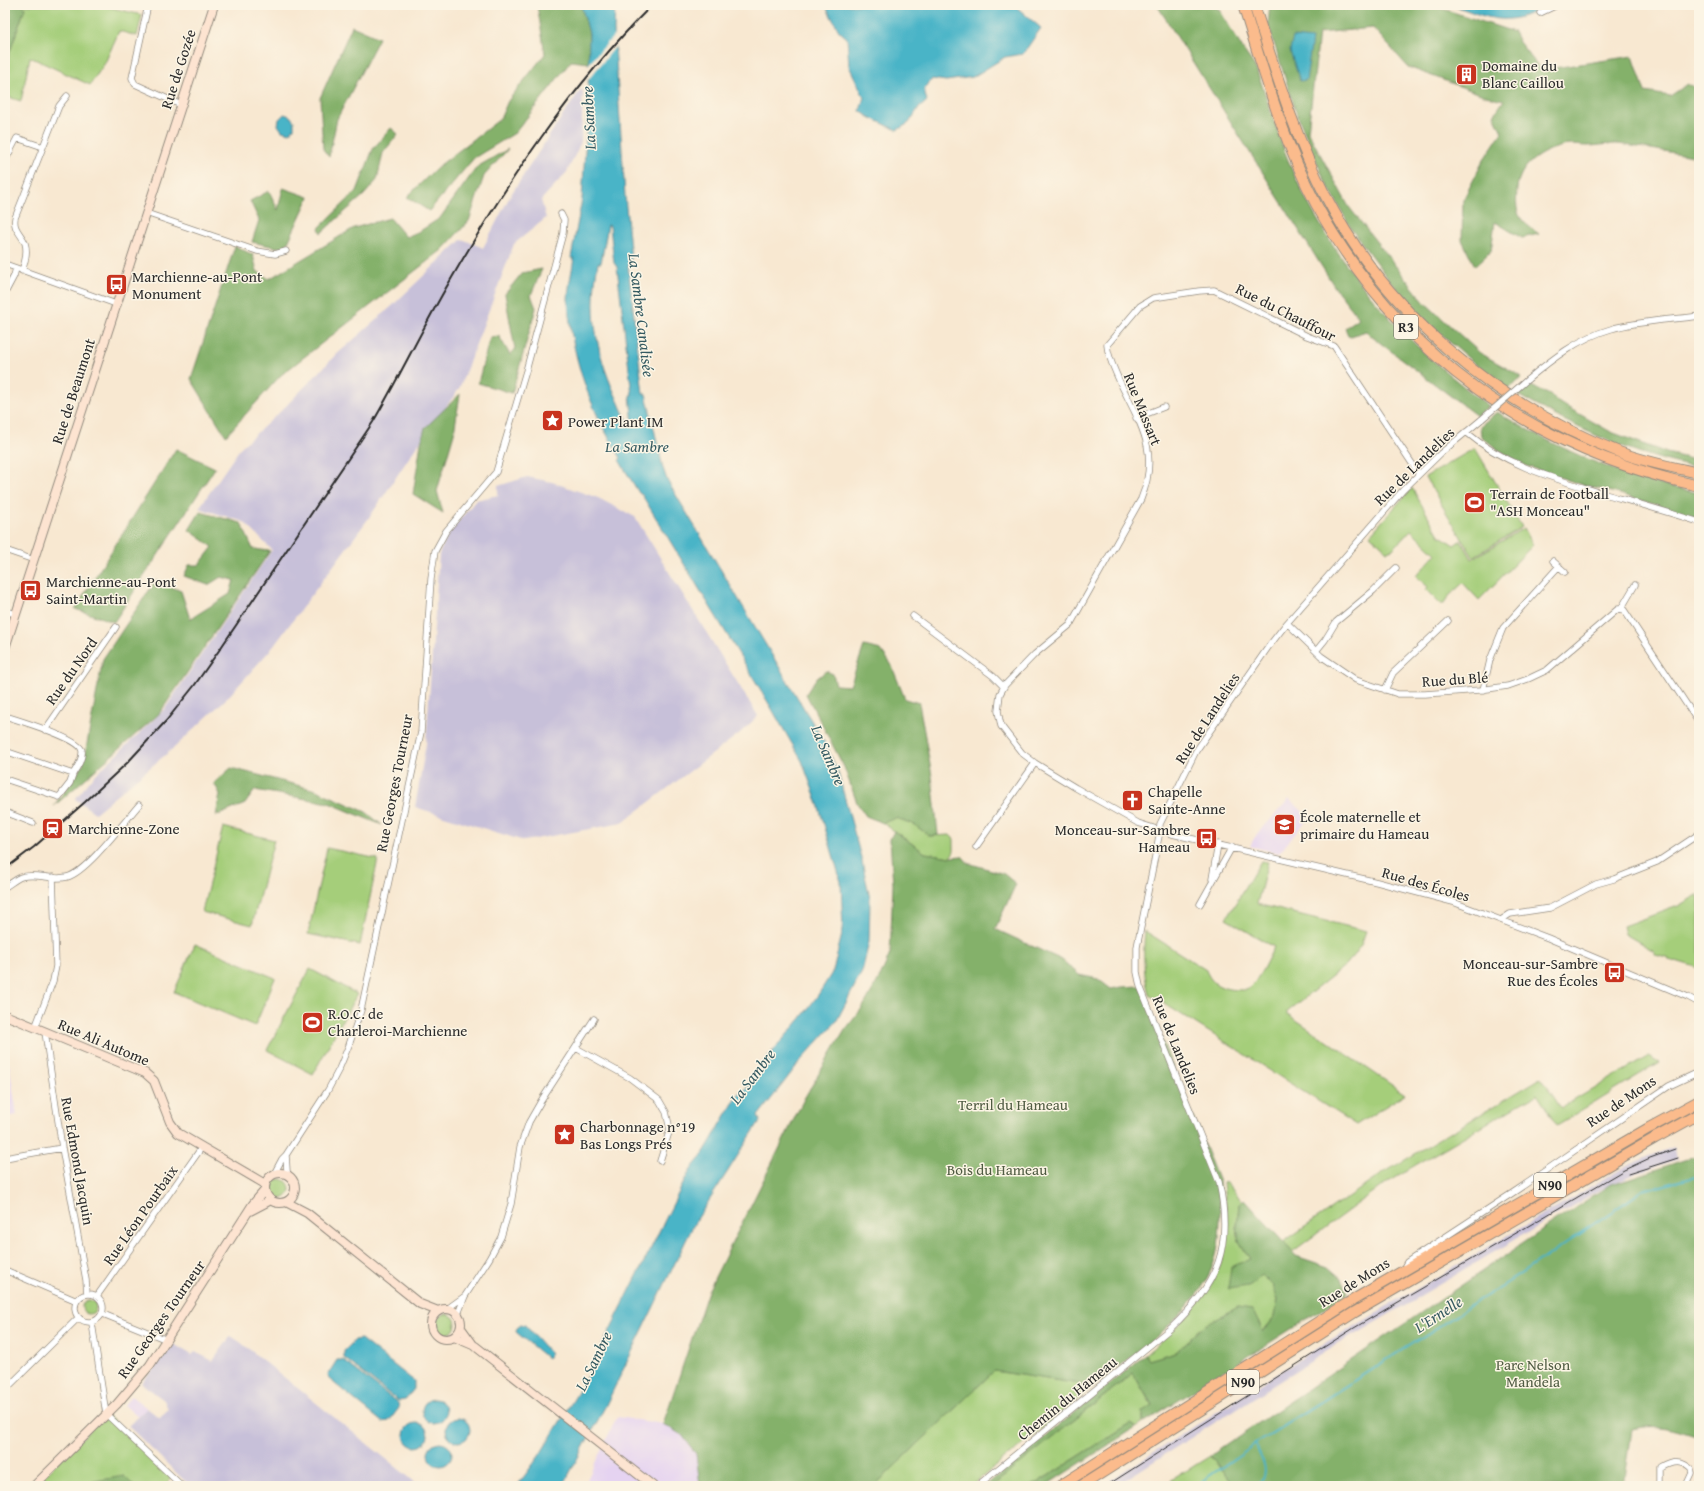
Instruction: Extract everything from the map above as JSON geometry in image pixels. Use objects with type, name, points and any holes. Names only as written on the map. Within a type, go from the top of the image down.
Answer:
[{"type":"highway","name":"R3","points":[[1243,5],[1278,115],[1294,156],[1316,203],[1341,245],[1371,287],[1405,326],[1437,356],[1474,387],[1520,418],[1567,443],[1616,464],[1664,479],[1699,486]]},
{"type":"highway","name":"R3","points":[[1254,5],[1289,111],[1305,152],[1326,195],[1350,238],[1383,282],[1414,318],[1445,348],[1483,378],[1526,407],[1570,431],[1620,452],[1667,466],[1699,473]]},
{"type":"highway","name":"N90","points":[[1402,1271],[1649,1128],[1699,1101]]},
{"type":"highway","name":"Rue de Mons","points":[[1081,1486],[1270,1365],[1408,1281],[1699,1114]]},
{"type":"highway","name":"Rue de Mons","points":[[1060,1486],[1257,1360],[1402,1271]]},
{"type":"street","points":[[148,5],[132,78],[135,84],[181,105]]},
{"type":"street","name":"Rue de Gozée","points":[[169,142],[214,5]]},
{"type":"street","points":[[1540,13],[1557,5]]},
{"type":"street","points":[[22,271],[26,259],[25,242],[14,225],[15,218],[59,106],[67,96]]},
{"type":"street","points":[[5,161],[18,138],[43,147]]},
{"type":"street","name":"Rue de Beaumont","points":[[5,648],[169,142]]},
{"type":"street","points":[[146,213],[257,250],[275,254],[286,251]]},
{"type":"street","name":"Rue Georges Tourneur","points":[[274,1174],[335,1076],[349,1045],[361,1010],[421,732],[431,579],[435,551],[446,532],[496,472],[526,371],[565,226],[561,214]]},
{"type":"street","points":[[5,264],[116,304]]},
{"type":"street","points":[[5,293],[14,276],[16,268]]},
{"type":"street","name":"Rue Massart","points":[[1004,687],[1035,654],[1070,625],[1141,499],[1148,480],[1150,460],[1146,440],[1110,359],[1107,345],[1146,301],[1153,298],[1199,291],[1209,290],[1219,292]]},
{"type":"street","name":"Rue du Chauffour","points":[[1219,292],[1307,336],[1334,346],[1419,474]]},
{"type":"street","name":"Rue de Landelies","points":[[1171,1328],[1184,1316],[1206,1290],[1219,1259],[1223,1242],[1224,1223],[1222,1197],[1219,1182],[1143,994],[1137,972],[1137,947],[1159,836],[1160,824],[1196,751],[1269,646],[1287,623],[1403,490],[1466,432],[1527,380],[1572,346],[1597,334],[1632,324],[1699,316]]},
{"type":"street","points":[[1136,418],[1164,407]]},
{"type":"street","points":[[1466,432],[1495,454],[1525,468],[1575,485],[1699,522]]},
{"type":"street","points":[[5,550],[34,560]]},
{"type":"street","points":[[1553,561],[1565,572]]},
{"type":"street","points":[[1483,690],[1490,660],[1503,628],[1559,566]]},
{"type":"street","points":[[1316,651],[1326,640],[1336,622],[1373,591],[1396,568]]},
{"type":"street","name":"Rue du Blé","points":[[1287,623],[1333,665],[1356,680],[1385,690],[1398,694],[1425,694],[1483,690],[1508,686],[1528,680],[1547,670],[1618,609],[1621,609],[1635,585]]},
{"type":"street","points":[[1621,609],[1624,610],[1699,723]]},
{"type":"street","points":[[5,611],[16,614]]},
{"type":"street","points":[[913,616],[993,676],[1004,687]]},
{"type":"street","points":[[1385,690],[1393,673],[1448,620]]},
{"type":"street","name":"Rue du Nord","points":[[45,730],[116,627]]},
{"type":"street","name":"Rue des Écoles","points":[[1004,687],[998,701],[999,719],[1001,726],[1014,744],[1035,763],[1128,819],[1159,830],[1419,892],[1453,902],[1688,996],[1699,1003]]},
{"type":"street","points":[[5,716],[45,730],[79,745],[82,750],[80,762],[70,783],[59,797],[5,779]]},
{"type":"street","points":[[5,752],[74,774]]},
{"type":"street","points":[[976,847],[1035,763]]},
{"type":"street","points":[[5,887],[21,878],[33,876],[66,877],[75,874],[93,857],[139,805]]},
{"type":"street","points":[[5,812],[33,823]]},
{"type":"street","points":[[1501,920],[1510,914],[1550,908],[1596,884],[1614,879],[1657,862],[1699,834]]},
{"type":"street","points":[[1211,884],[1218,844]]},
{"type":"street","points":[[1200,904],[1232,847]]},
{"type":"street","points":[[35,1028],[53,981],[56,966],[53,877]]},
{"type":"street","name":"Rue Ali Autome","points":[[5,1015],[145,1073],[154,1081],[170,1122],[178,1133],[265,1187]]},
{"type":"street","points":[[458,1314],[465,1296],[489,1259],[500,1237],[511,1204],[520,1147],[529,1122],[594,1019]]},
{"type":"street","name":"Rue Edmond Jacquin","points":[[45,1032],[62,1148],[86,1280],[86,1294]]},
{"type":"street","points":[[576,1048],[630,1078],[659,1100],[666,1112],[670,1129],[660,1161]]},
{"type":"street","name":"Rue de Mons","points":[[1402,1271],[1407,1262],[1517,1190],[1669,1086],[1699,1072]]},
{"type":"street","name":"Rue Léon Pourbaix","points":[[97,1296],[202,1147]]},
{"type":"street","points":[[5,1158],[62,1148]]},
{"type":"street","points":[[286,1155],[286,1171],[295,1184],[294,1194],[292,1198],[286,1202],[279,1203],[271,1200],[266,1195],[265,1187],[267,1180],[274,1174],[281,1173],[288,1175]]},
{"type":"street","name":"Rue Georges Tourneur","points":[[34,1486],[117,1404],[150,1365],[265,1187]]},
{"type":"street","points":[[294,1194],[307,1213]]},
{"type":"street","name":"Rue Georges Tourneur","points":[[250,1211],[271,1200]]},
{"type":"street","points":[[286,1202],[307,1213],[420,1304],[432,1320],[432,1328],[437,1336],[445,1339],[454,1337],[475,1346]]},
{"type":"street","points":[[5,1270],[77,1301]]},
{"type":"street","points":[[86,1294],[97,1296],[104,1305],[103,1314],[98,1320],[92,1323],[78,1318],[75,1311],[77,1301],[80,1297],[86,1294]]},
{"type":"street","points":[[432,1320],[442,1310],[465,1296]]},
{"type":"street","points":[[420,1304],[442,1310],[453,1310],[458,1314],[461,1321],[461,1328],[454,1337]]},
{"type":"street","points":[[103,1314],[167,1340]]},
{"type":"street","points":[[5,1390],[78,1318]]},
{"type":"street","points":[[92,1323],[106,1414],[182,1486]]},
{"type":"street","points":[[461,1328],[475,1346],[653,1486]]},
{"type":"street","name":"Chemin du Hameau","points":[[977,1486],[1171,1328]]},
{"type":"street","points":[[1660,1486],[1660,1466],[1671,1460],[1679,1460],[1690,1468],[1691,1473],[1685,1486]]},
{"type":"shaded area","points":[[581,89],[583,92],[581,142],[567,172],[541,200],[546,218],[514,244],[459,389],[412,453],[371,515],[273,647],[228,697],[175,747],[95,813],[75,799],[95,775],[164,710],[272,550],[244,522],[199,508],[241,447],[278,414],[335,356],[391,307],[462,239],[483,248],[510,196]]},
{"type":"shaded area","points":[[527,477],[552,482],[598,498],[635,517],[758,716],[740,733],[622,823],[524,841],[415,807],[426,744],[439,554],[448,534],[476,500],[498,495],[498,486]]},
{"type":"shaded area","name":"École maternelle et primaire du Hameau","points":[[1289,799],[1309,817],[1279,853],[1250,846],[1255,837]]},
{"type":"shaded area","points":[[5,1062],[9,1064],[17,1115],[5,1117]]},
{"type":"shaded area","points":[[1674,1147],[1678,1159],[1636,1173],[1601,1189],[1332,1348],[1115,1486],[1101,1486],[1295,1362],[1400,1299],[1623,1168]]},
{"type":"shaded area","points":[[231,1336],[420,1486],[190,1486],[128,1426],[147,1408],[160,1418],[168,1409],[164,1400],[141,1383],[151,1372],[170,1342],[192,1355],[195,1352],[213,1361]]},
{"type":"shaded area","points":[[131,1396],[147,1408],[138,1417],[124,1405]]},
{"type":"shaded area","points":[[617,1417],[663,1424],[682,1435],[696,1454],[700,1485],[731,1486],[584,1486]]},
{"type":"green space","points":[[5,5],[22,5],[25,8],[9,54],[5,51]]},
{"type":"green space","points":[[22,5],[100,5],[142,15],[137,36],[119,31],[105,63],[90,85],[30,57],[21,101],[5,96],[5,73],[9,54],[25,8]]},
{"type":"green space","points":[[537,5],[581,5],[589,33],[589,63],[571,61],[515,133],[474,158],[429,211],[407,197],[435,169],[500,119],[508,101],[545,54]]},
{"type":"green space","points":[[1157,5],[1209,5],[1219,9],[1256,68],[1281,143],[1299,185],[1336,250],[1380,308],[1405,334],[1459,383],[1489,406],[1477,416],[1366,331],[1351,336],[1348,335],[1345,328],[1359,318],[1336,289]]},
{"type":"green space","points":[[1270,5],[1431,5],[1514,32],[1519,42],[1541,70],[1633,56],[1645,92],[1670,96],[1688,84],[1699,89],[1699,157],[1615,144],[1590,146],[1566,145],[1547,151],[1532,160],[1527,166],[1522,173],[1517,189],[1519,216],[1526,224],[1539,234],[1522,238],[1495,222],[1491,251],[1475,266],[1462,240],[1463,200],[1484,159],[1502,132],[1494,115],[1504,100],[1486,96],[1408,67],[1373,28],[1319,33],[1308,132],[1349,207],[1424,302],[1480,353],[1522,377],[1508,389],[1481,369],[1431,326],[1389,280],[1352,230],[1324,179],[1296,112],[1268,24]]},
{"type":"green space","points":[[352,26],[379,38],[337,119],[329,157],[323,149],[320,98]]},
{"type":"green space","points":[[391,128],[398,134],[383,153],[377,180],[364,195],[321,233],[319,228],[357,191],[373,149]]},
{"type":"green space","points":[[508,149],[484,176],[469,221],[442,250],[281,375],[226,436],[191,379],[235,246],[253,255],[257,271],[269,279],[354,228],[390,218],[406,237],[420,231],[440,218],[477,167]]},
{"type":"green space","points":[[283,188],[309,197],[285,249],[252,242],[259,220],[250,201],[269,191],[278,210]]},
{"type":"green space","points":[[542,269],[531,295],[536,308],[512,393],[478,383],[490,337],[499,336],[510,355],[515,349],[505,294],[522,273]]},
{"type":"green space","points":[[1529,385],[1550,395],[1558,402],[1611,432],[1667,453],[1699,461],[1699,468],[1675,463],[1628,448],[1561,419],[1518,395]]},
{"type":"green space","points":[[460,394],[454,433],[437,491],[443,513],[413,494],[421,443],[425,428]]},
{"type":"green space","points":[[1497,412],[1545,439],[1595,462],[1646,480],[1699,493],[1699,518],[1620,494],[1583,485],[1526,466],[1497,449],[1481,436],[1480,426]]},
{"type":"green space","name":"Terrain de Football \"ASH Monceau\"","points":[[1475,448],[1522,527],[1473,557],[1425,477]]},
{"type":"green space","points":[[176,449],[215,468],[114,622],[75,609]]},
{"type":"green space","points":[[1412,488],[1439,535],[1454,545],[1461,540],[1472,559],[1524,528],[1533,545],[1479,600],[1463,583],[1449,596],[1444,604],[1440,604],[1426,590],[1428,587],[1416,576],[1436,554],[1411,530],[1393,549],[1387,551],[1370,535]]},
{"type":"green space","points":[[200,512],[241,523],[253,549],[270,551],[159,714],[54,806],[83,765],[103,659],[156,580],[181,591],[190,619],[230,594],[234,580],[221,577],[208,585],[184,576],[189,565],[199,565],[213,547],[189,530]]},
{"type":"green space","points":[[864,646],[881,650],[891,664],[905,699],[919,703],[932,776],[938,835],[930,836],[913,824],[896,818],[883,823],[866,816],[857,803],[844,767],[806,694],[815,680],[826,671],[833,674],[836,685],[850,686]]},
{"type":"green space","points":[[231,768],[316,790],[366,812],[382,825],[329,803],[255,790],[245,804],[216,816],[220,794],[214,783]]},
{"type":"green space","points":[[896,817],[913,824],[930,836],[950,835],[954,839],[954,851],[951,857],[925,853],[883,823]]},
{"type":"green space","points":[[223,827],[274,840],[252,925],[202,912]]},
{"type":"green space","name":"Bois du Hameau","points":[[894,831],[925,853],[951,857],[962,856],[968,863],[1004,874],[1016,884],[995,929],[1062,960],[1079,975],[1098,979],[1111,989],[1140,986],[1219,1182],[1219,1238],[1212,1268],[1201,1288],[1187,1307],[1170,1325],[1151,1342],[1094,1386],[994,1371],[874,1486],[700,1485],[696,1454],[682,1435],[663,1424],[708,1291],[805,1097],[845,1030],[863,1007],[881,975],[890,954],[893,884],[890,839]]},
{"type":"green space","points":[[327,848],[378,859],[360,945],[308,934]]},
{"type":"green space","points":[[1261,861],[1268,862],[1257,904],[1366,931],[1361,945],[1347,964],[1286,1013],[1405,1094],[1356,1125],[1149,994],[1144,963],[1145,931],[1206,970],[1217,985],[1234,990],[1247,990],[1255,982],[1274,947],[1226,919]]},
{"type":"green space","points":[[1699,894],[1699,968],[1656,955],[1654,951],[1625,934],[1623,926],[1678,906]]},
{"type":"green space","points":[[195,944],[275,978],[255,1026],[174,992]]},
{"type":"green space","name":"R.O.C. de Charleroi-Marchienne","points":[[310,969],[357,994],[313,1074],[267,1050]]},
{"type":"green space","points":[[1649,1056],[1660,1062],[1557,1125],[1537,1094],[1390,1180],[1292,1252],[1283,1242],[1385,1172],[1541,1078],[1561,1108]]},
{"type":"green space","name":"Parc Nelson Mandela","points":[[1699,1155],[1699,1437],[1673,1429],[1658,1427],[1641,1427],[1631,1429],[1623,1486],[1235,1486],[1210,1456],[1609,1185]]},
{"type":"green space","points":[[276,1179],[284,1179],[290,1185],[290,1193],[284,1199],[276,1199],[270,1193],[270,1185]]},
{"type":"green space","points":[[1226,1182],[1242,1201],[1239,1204],[1237,1226],[1239,1241],[1250,1259],[1247,1286],[1262,1275],[1273,1286],[1278,1299],[1275,1317],[1262,1332],[1259,1322],[1205,1325],[1176,1352],[1149,1360],[1145,1355],[1175,1328],[1202,1298],[1213,1282],[1221,1264],[1226,1244],[1227,1218],[1223,1183]]},
{"type":"green space","points":[[1244,1199],[1296,1256],[1328,1267],[1342,1279],[1348,1293],[1143,1423],[1143,1412],[1152,1405],[1133,1373],[992,1486],[985,1486],[1145,1355],[1149,1360],[1176,1352],[1205,1325],[1238,1307],[1252,1309],[1263,1332],[1275,1317],[1278,1299],[1273,1286],[1262,1275],[1248,1286],[1228,1289],[1231,1267],[1250,1259],[1239,1241],[1237,1226],[1239,1204]]},
{"type":"green space","points":[[86,1300],[92,1300],[96,1304],[96,1310],[92,1314],[86,1314],[82,1310],[82,1304]]},
{"type":"green space","points":[[442,1314],[450,1314],[456,1320],[456,1328],[450,1334],[442,1334],[436,1328],[436,1320]]},
{"type":"green space","points":[[994,1371],[1094,1386],[971,1486],[874,1486]]},
{"type":"green space","points":[[1133,1373],[1152,1406],[1143,1412],[1143,1423],[1135,1428],[1131,1423],[1032,1486],[992,1486]]},
{"type":"green space","points":[[106,1414],[172,1477],[164,1486],[34,1486]]},
{"type":"green space","points":[[1131,1423],[1135,1428],[1045,1486],[1032,1486]]},
{"type":"green space","points":[[1210,1456],[1235,1486],[1162,1486]]},
{"type":"green space","points":[[124,1476],[134,1486],[88,1486],[89,1482]]},
{"type":"water","name":"La Sambre","points":[[581,5],[615,5],[614,30],[625,196],[631,259],[628,266],[643,394],[646,394],[663,468],[667,480],[826,745],[838,773],[862,861],[870,899],[869,942],[862,972],[836,1022],[802,1059],[758,1116],[760,1121],[694,1224],[606,1405],[567,1478],[560,1486],[517,1486],[539,1456],[583,1384],[690,1170],[701,1157],[738,1095],[747,1088],[760,1066],[801,1018],[833,971],[843,930],[841,882],[818,804],[802,761],[762,692],[642,495],[639,493],[619,460],[621,458],[605,431],[582,378],[571,332],[568,296],[574,258],[571,258],[582,199],[588,104],[589,33]],"holes":[[[608,225],[610,226],[614,263],[617,267],[632,395],[630,395],[633,425],[624,413],[608,378],[598,346],[594,314],[595,280],[598,263],[601,263]]]},
{"type":"water","points":[[825,5],[1014,5],[1041,28],[1023,54],[1005,57],[973,77],[946,81],[932,79],[924,90],[927,101],[918,109],[909,123],[897,130],[869,117],[860,111],[864,97],[849,66],[847,38],[839,31]]},
{"type":"water","points":[[1452,5],[1549,5],[1530,14],[1510,19],[1503,19],[1481,15]]},
{"type":"water","points":[[1293,37],[1312,39],[1306,80],[1300,81],[1290,51]]},
{"type":"water","points":[[284,114],[290,116],[294,121],[294,129],[289,133],[282,131],[278,125],[279,119]]},
{"type":"water","points":[[521,1325],[525,1325],[551,1354],[547,1358],[516,1332],[517,1328]]},
{"type":"water","points":[[361,1339],[414,1381],[414,1389],[405,1400],[398,1401],[344,1358],[344,1351],[355,1340]]},
{"type":"water","points":[[337,1360],[343,1360],[398,1403],[399,1408],[389,1421],[382,1422],[329,1379],[328,1374]]},
{"type":"water","points":[[434,1399],[442,1403],[446,1411],[442,1419],[434,1423],[426,1419],[422,1411],[426,1403]]},
{"type":"water","points":[[458,1418],[466,1422],[470,1430],[466,1438],[458,1442],[450,1438],[446,1430],[450,1422]]},
{"type":"water","points":[[416,1423],[424,1427],[428,1435],[424,1443],[416,1447],[408,1443],[404,1435],[408,1427]]},
{"type":"water","points":[[440,1442],[448,1446],[452,1454],[448,1462],[440,1466],[432,1462],[428,1454],[432,1446]]},
{"type":"pier","points":[[617,32],[617,45],[587,81],[587,66]]},
{"type":"waterway","name":"L'Ernelle","points":[[1195,1486],[1255,1444],[1516,1277],[1642,1191],[1699,1176]]},
{"type":"waterway","points":[[1252,1486],[1263,1478],[1265,1474],[1263,1461],[1255,1444]]},
{"type":"tram line","points":[[1106,1486],[1354,1328],[1624,1170],[1675,1149]]},
{"type":"tram line","points":[[1628,1174],[1678,1158]]},
{"type":"railway","points":[[5,869],[34,847],[127,763],[166,721],[194,686],[373,422],[450,281],[494,208],[542,136],[594,68],[652,5]]},
{"type":"place","name":"Domaine du Blanc Caillou","points":[[1467,74]]},
{"type":"place","name":"Marchienne-au-Pont Monument","points":[[116,285]]},
{"type":"place","name":"Power Plant IM","points":[[553,421]]},
{"type":"place","name":"Terrain de Football \"ASH Monceau\"","points":[[1474,502]]},
{"type":"place","name":"Marchienne-au-Pont Saint-Martin","points":[[30,590]]},
{"type":"place","name":"Chapelle Sainte-Anne","points":[[1132,800]]},
{"type":"place","name":"École maternelle et primaire du Hameau","points":[[1284,825]]},
{"type":"place","name":"Marchienne-Zone","points":[[53,828]]},
{"type":"place","name":"Monceau-sur-Sambre Hameau","points":[[1206,838]]},
{"type":"place","name":"Monceau-sur-Sambre Rue des Écoles","points":[[1614,972]]},
{"type":"place","name":"R.O.C. de Charleroi-Marchienne","points":[[312,1022]]},
{"type":"place","name":"Charbonnage n°19 Bas Longs Prés","points":[[564,1135]]},
{"type":"water label","name":"La Sambre Canalisée","points":[[642,315]]},
{"type":"park label","name":"Terril du Hameau","points":[[1013,1104]]}]
